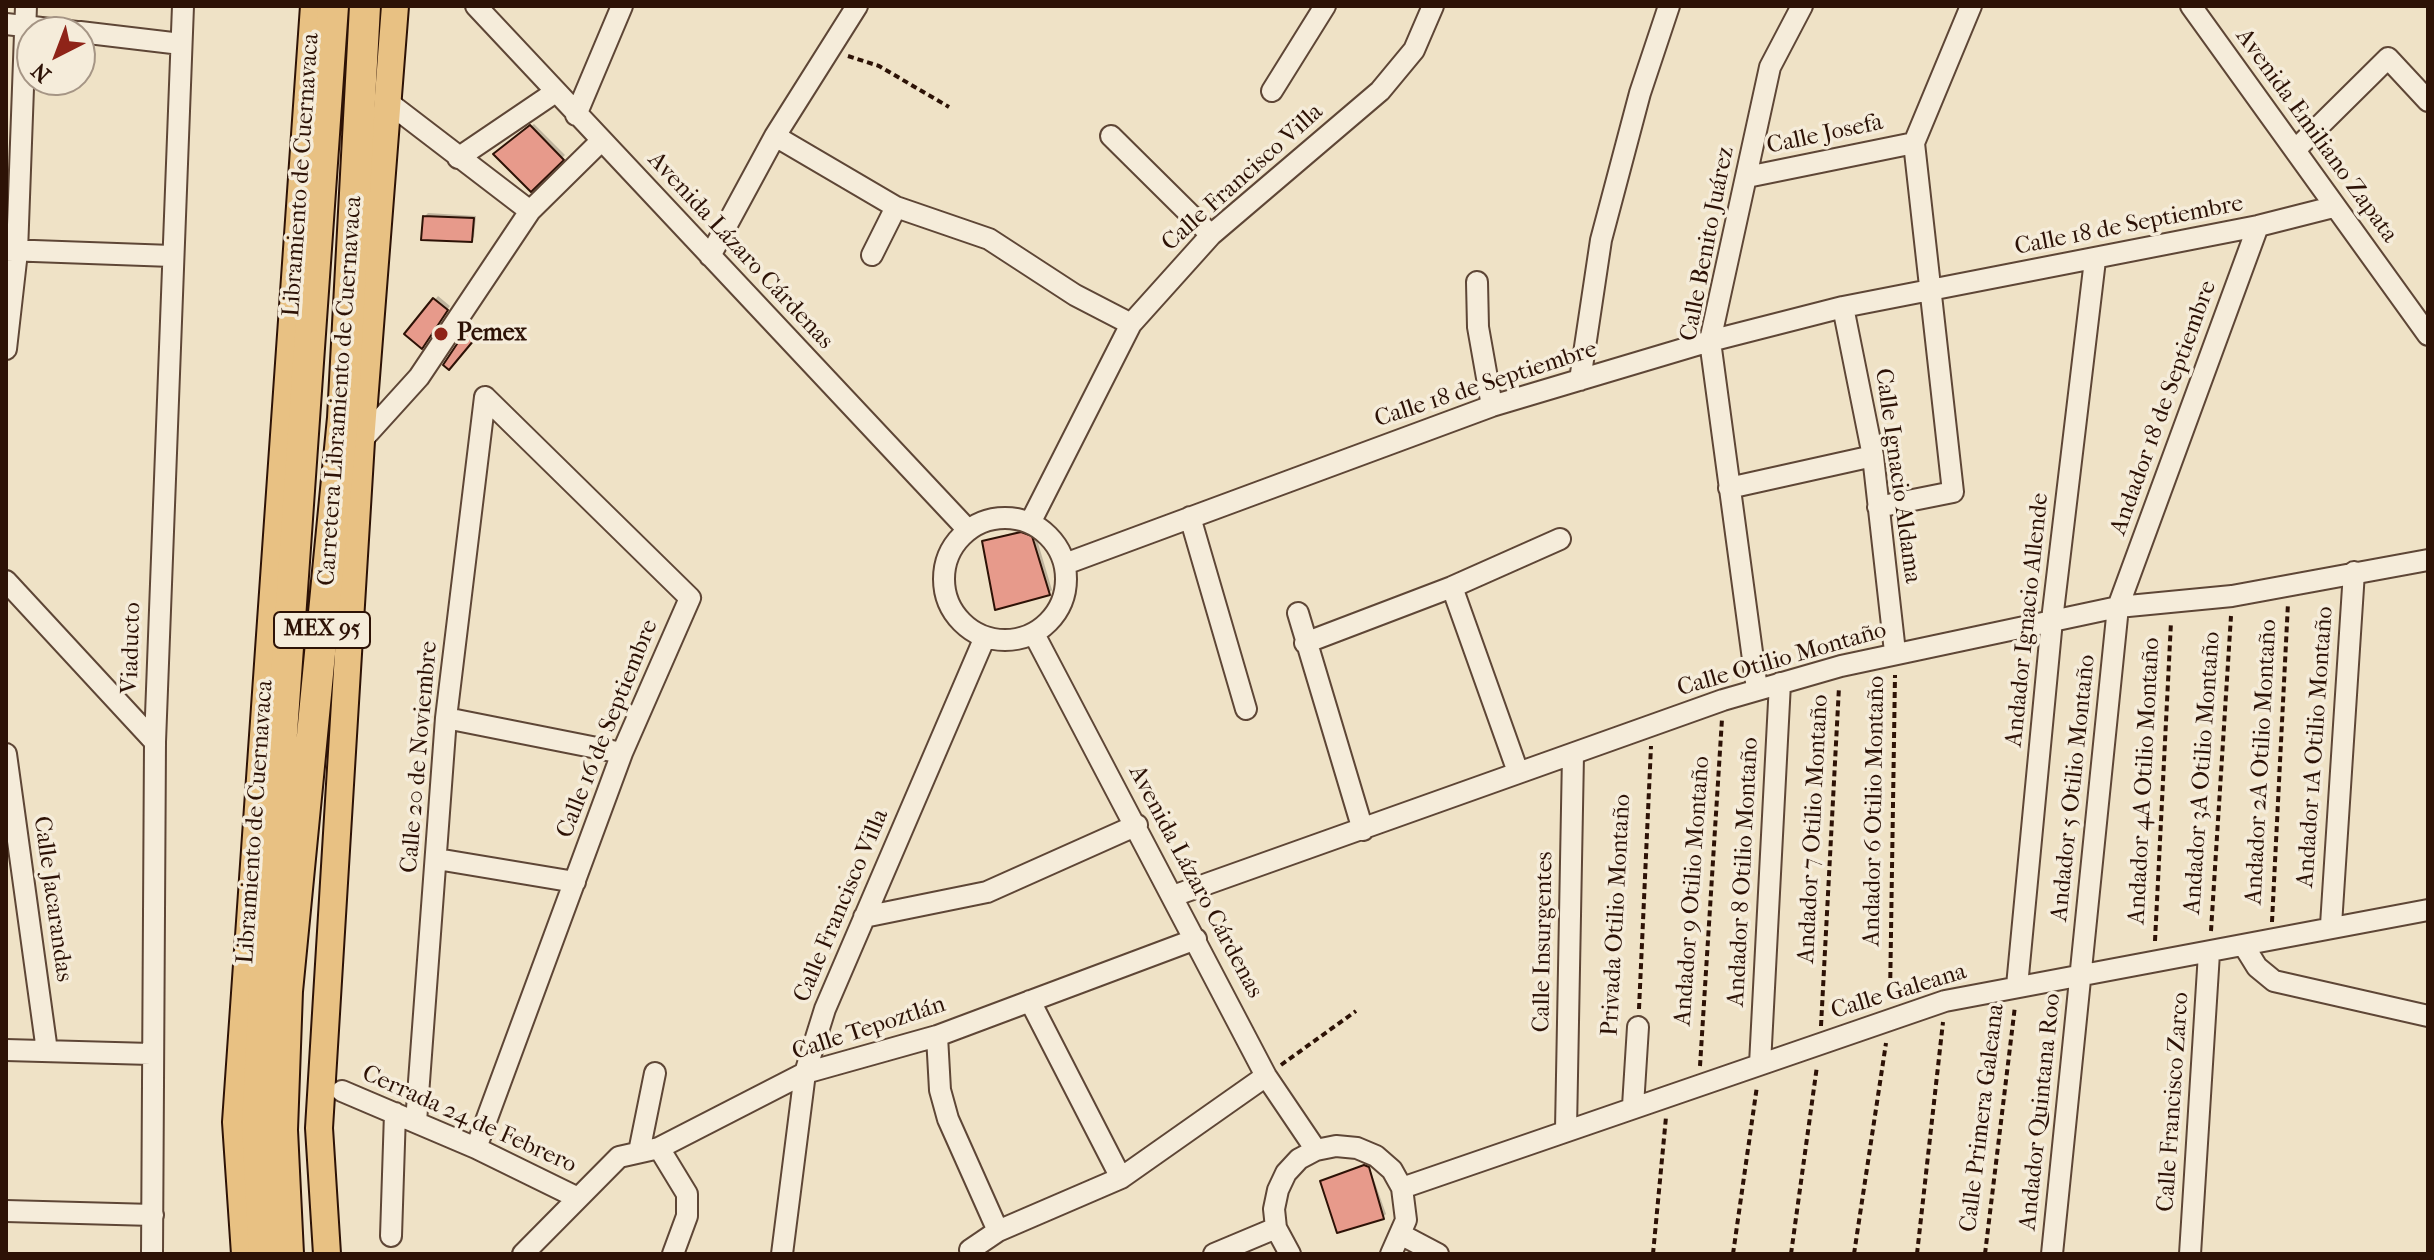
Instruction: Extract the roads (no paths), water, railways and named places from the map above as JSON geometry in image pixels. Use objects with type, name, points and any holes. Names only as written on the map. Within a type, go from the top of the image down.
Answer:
[{"type":"highway","name":"Carretera Libramiento de Cuernavaca","points":[[264,1254],[257,1125],[264,989],[333,6]]},
{"type":"highway","name":"Carretera Libramiento de Cuernavaca","points":[[288,1254],[282,1130],[287,991],[343,418],[365,6]]},
{"type":"main road","name":"Libramiento de Cuernavaca","points":[[245,1254],[236,1122],[314,6]]},
{"type":"main road","name":"MEX 95","points":[[327,1254],[319,1128],[361,441],[395,6]]},
{"type":"street","name":"Viaducto","points":[[152,1254],[155,742],[183,6]]},
{"type":"street","name":"Avenida Lázaro Cárdenas","points":[[476,6],[600,142],[968,530]]},
{"type":"street","points":[[576,115],[622,6]]},
{"type":"street","points":[[710,256],[775,136],[827,49],[857,6]]},
{"type":"street","points":[[1272,91],[1325,6]]},
{"type":"street","name":"Calle Francisco Villa","points":[[1030,523],[1131,324],[1211,235],[1380,91],[1414,50],[1433,6]]},
{"type":"street","points":[[1580,380],[1601,240],[1640,93],[1669,6]]},
{"type":"street","name":"Calle Benito Juárez","points":[[1757,689],[1710,341],[1770,67],[1802,6]]},
{"type":"street","points":[[1878,507],[1953,492],[1933,291],[1914,143],[1971,6]]},
{"type":"street","name":"Avenida Emiliano Zapata","points":[[2191,6],[2428,335]]},
{"type":"street","points":[[96,34],[181,44]]},
{"type":"street","points":[[2295,150],[2388,58],[2428,101]]},
{"type":"street","points":[[458,158],[554,93]]},
{"type":"street","points":[[6,349],[17,96]]},
{"type":"street","points":[[389,103],[530,211]]},
{"type":"street","points":[[775,136],[896,207],[989,239],[1075,295],[1131,324]]},
{"type":"street","points":[[1111,136],[1211,235]]},
{"type":"street","points":[[361,441],[419,377],[530,211],[600,142]]},
{"type":"street","name":"Calle Josefa","points":[[1747,177],[1914,143]]},
{"type":"street","points":[[872,255],[896,207]]},
{"type":"street","name":"Calle 18 de Septiembre","points":[[1065,564],[1492,406],[1710,341],[1843,307],[2095,260],[2333,207]]},
{"type":"street","name":"Andador 18 de Septiembre","points":[[2118,607],[2258,226]]},
{"type":"street","points":[[12,251],[172,256]]},
{"type":"street","name":"Andador Ignacio Allende","points":[[2017,986],[2052,620],[2095,260]]},
{"type":"street","points":[[1477,282],[1478,327],[1492,406]]},
{"type":"street","name":"Calle Ignacio Aldama","points":[[1843,307],[1873,456],[1895,652]]},
{"type":"street","name":"Calle 20 de Noviembre","points":[[416,1122],[446,718],[485,397]]},
{"type":"street","name":"Calle 16 de Septiembre","points":[[476,1148],[622,753],[690,598],[485,397]]},
{"type":"street","points":[[1729,488],[1873,456]]},
{"type":"street","points":[[1190,517],[1246,709]]},
{"type":"street","points":[[998,518],[1030,523],[1058,547],[1065,564],[1067,585],[1062,604],[1051,622],[1034,634],[1018,640],[985,637],[958,619],[945,589],[948,556],[968,530],[998,518]]},
{"type":"street","points":[[1305,643],[1452,587],[1560,539]]},
{"type":"street","name":"Calle Otilio Montaño","points":[[1173,896],[1723,700],[1841,666],[1895,652],[2118,607],[2232,596],[2428,560]]},
{"type":"street","name":"Andador 1A Otilio Montaño","points":[[2331,925],[2354,572]]},
{"type":"street","points":[[6,581],[155,742]]},
{"type":"street","points":[[1452,587],[1518,772]]},
{"type":"street","name":"Andador 5 Otilio Montaño","points":[[2081,975],[2118,607]]},
{"type":"street","points":[[1298,613],[1363,830]]},
{"type":"street","name":"Avenida Lázaro Cárdenas","points":[[1034,634],[1137,825],[1266,1076],[1316,1150]]},
{"type":"street","name":"Calle Francisco Villa","points":[[782,1254],[805,1073],[825,1009],[985,637]]},
{"type":"street","name":"Andador 8 Otilio Montaño","points":[[1760,1064],[1780,683]]},
{"type":"street","points":[[446,718],[622,753]]},
{"type":"street","name":"Calle Jacarandas","points":[[6,754],[47,1051]]},
{"type":"street","name":"Calle Insurgentes","points":[[1566,1129],[1573,755]]},
{"type":"street","points":[[864,917],[987,892],[1137,825]]},
{"type":"street","points":[[437,859],[575,882]]},
{"type":"street","name":"Calle Galeana","points":[[1402,1188],[1945,1001],[2209,953],[2331,925],[2428,910]]},
{"type":"street","name":"Calle Tepoztlán","points":[[523,1254],[576,1197],[619,1157],[649,1150],[805,1073],[937,1036],[1196,939]]},
{"type":"street","points":[[2244,946],[2257,967],[2274,981],[2428,1016]]},
{"type":"street","name":"Calle Francisco Zarco","points":[[2190,1254],[2209,953]]},
{"type":"street","name":"Andador Quintana Roo","points":[[2052,1254],[2081,975]]},
{"type":"street","points":[[1030,1001],[1121,1178]]},
{"type":"street","name":"Privada Otilio Montaño","points":[[1633,1106],[1638,1027]]},
{"type":"street","points":[[937,1036],[940,1090],[948,1119],[998,1231]]},
{"type":"street","points":[[6,1050],[151,1054]]},
{"type":"street","points":[[655,1073],[649,1150],[687,1194],[687,1216],[673,1254]]},
{"type":"street","points":[[970,1250],[998,1231],[1121,1178],[1266,1076]]},
{"type":"street","name":"Cerrada 24 de Febrero","points":[[342,1091],[476,1148],[576,1197]]},
{"type":"street","points":[[391,1236],[395,1113]]},
{"type":"street","points":[[1290,1254],[1276,1228],[1274,1209],[1286,1173],[1299,1159],[1316,1150],[1347,1147],[1376,1156],[1392,1170],[1402,1188],[1406,1220],[1391,1254]]},
{"type":"street","points":[[6,1211],[153,1215]]},
{"type":"street","points":[[1214,1254],[1276,1228]]},
{"type":"street","points":[[1402,1235],[1438,1254]]},
{"type":"place","name":"Pemex","points":[[441,334]]}]
